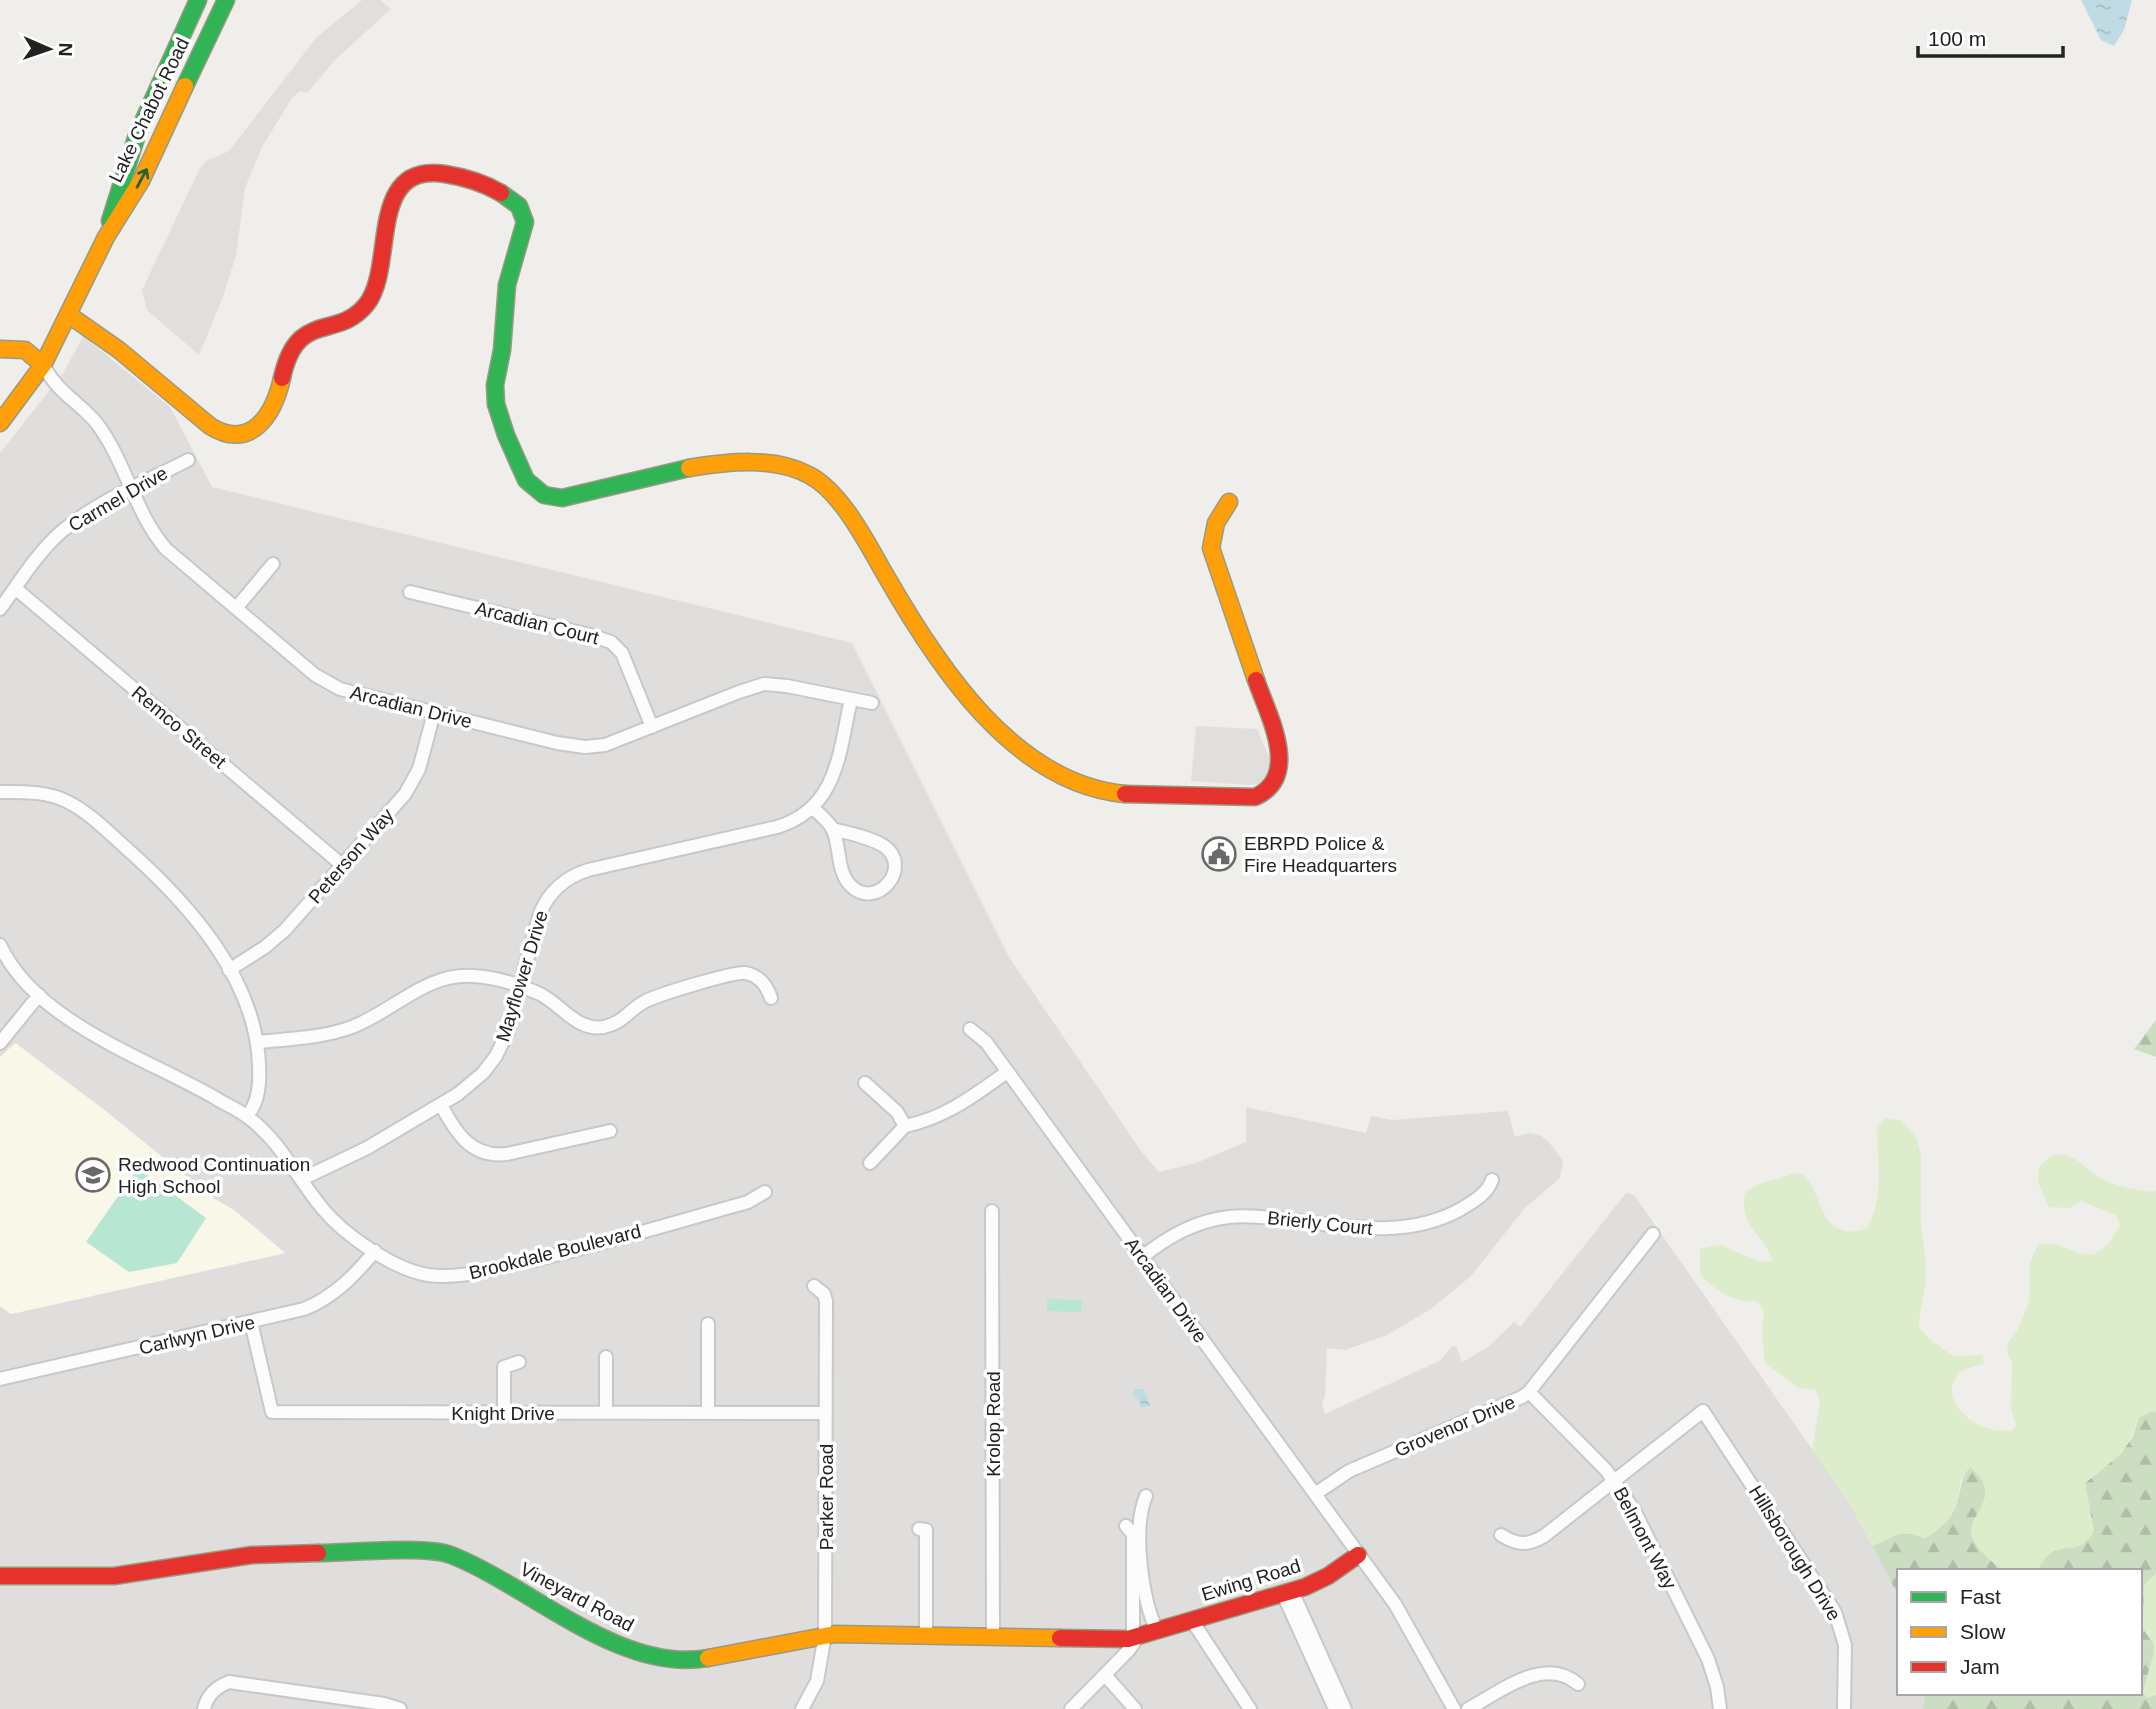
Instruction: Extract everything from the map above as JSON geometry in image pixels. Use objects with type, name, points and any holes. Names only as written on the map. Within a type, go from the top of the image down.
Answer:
[{"type":"street","name":"Lake Chabot Road","points":[[106,237],[122,173],[144,116],[198,0]]},
{"type":"street","name":"Lake Chabot Road","points":[[0,423],[43,365],[106,237],[141,181],[226,0]]},
{"type":"street","points":[[69,315],[119,350],[210,426],[228,435],[243,434],[257,427],[272,412],[287,360],[296,342],[313,330],[353,316],[369,301],[376,281],[391,205],[405,183],[418,175],[435,172],[503,192],[519,204],[524,221],[509,275],[502,354],[494,390],[521,473],[532,488],[546,497],[562,498],[671,471],[734,464],[778,465],[808,475],[824,485],[842,507],[914,623],[958,683],[1004,734],[1026,754],[1059,775],[1118,794],[1255,797],[1266,793],[1278,779],[1281,762],[1277,741],[1211,548],[1216,523],[1229,502]]},
{"type":"street","points":[[0,349],[26,350],[43,365]]},
{"type":"street","name":"Arcadian Drive","points":[[43,365],[57,388],[79,405],[98,426],[113,451],[152,533],[166,549],[315,675],[340,690],[573,747],[605,745],[764,684],[872,703]]},
{"type":"street","name":"Carmel Drive","points":[[0,609],[59,533],[83,515],[188,460]]},
{"type":"street","points":[[237,607],[273,564]]},
{"type":"street","name":"Remco Street","points":[[15,589],[342,865]]},
{"type":"street","name":"Arcadian Court","points":[[410,592],[611,642],[626,661],[652,727]]},
{"type":"street","name":"Mayflower Drive","points":[[302,1179],[367,1148],[475,1081],[496,1056],[507,1033],[543,905],[554,891],[574,876],[588,870],[777,827],[796,820],[813,808],[824,795],[833,773],[852,699]]},
{"type":"street","name":"Peterson Way","points":[[229,970],[276,939],[410,787],[422,758],[434,713]]},
{"type":"street","points":[[0,792],[51,795],[71,803],[92,818],[169,889],[198,923],[229,970],[249,1011],[257,1042],[258,1087],[254,1105],[247,1116]]},
{"type":"street","points":[[813,808],[832,829],[843,872],[852,888],[860,892],[874,893],[887,886],[895,870],[890,852],[878,844],[832,829]]},
{"type":"street","name":"Brookdale Boulevard","points":[[0,944],[23,981],[86,1030],[247,1116],[280,1148],[330,1217],[392,1263],[414,1272],[441,1276],[466,1274],[557,1255],[735,1206],[753,1200],[765,1192]]},
{"type":"street","points":[[257,1042],[350,1028],[418,989],[445,978],[474,976],[520,987],[547,998],[575,1021],[597,1027],[620,1022],[646,1000],[735,973],[753,975],[761,980],[771,998]]},
{"type":"street","points":[[0,1043],[39,995]]},
{"type":"street","name":"Arcadian Drive","points":[[970,1029],[986,1042],[1359,1555]]},
{"type":"street","points":[[870,1163],[905,1126],[935,1118],[954,1109],[1007,1072]]},
{"type":"street","points":[[865,1083],[897,1112],[905,1126]]},
{"type":"street","points":[[440,1105],[465,1142],[477,1151],[491,1155],[507,1154],[610,1131]]},
{"type":"street","name":"Brierly Court","points":[[1142,1257],[1180,1231],[1229,1217],[1256,1216],[1383,1229],[1421,1225],[1447,1216],[1472,1202],[1488,1190],[1492,1180]]},
{"type":"street","name":"Krolop Road","points":[[992,1211],[993,1638]]},
{"type":"street","name":"Grovenor Drive","points":[[1315,1494],[1349,1471],[1500,1408],[1529,1392],[1653,1234]]},
{"type":"street","name":"Carlwyn Drive","points":[[0,1379],[290,1314],[317,1304],[343,1287],[374,1251]]},
{"type":"street","name":"Parker Road","points":[[802,1709],[817,1681],[825,1635],[826,1301],[824,1294],[814,1286]]},
{"type":"street","name":"Knight Drive","points":[[251,1322],[272,1412],[826,1413]]},
{"type":"street","points":[[708,1324],[708,1413]]},
{"type":"street","points":[[606,1357],[606,1412]]},
{"type":"street","points":[[504,1413],[504,1367],[519,1362]]},
{"type":"street","name":"Belmont Way","points":[[1529,1392],[1615,1480],[1634,1510],[1708,1659],[1717,1687],[1720,1709]]},
{"type":"street","name":"Hillsborough Drive","points":[[1615,1480],[1703,1411],[1835,1612],[1845,1645],[1844,1709]]},
{"type":"street","points":[[1501,1535],[1520,1544],[1536,1541],[1615,1480]]},
{"type":"street","points":[[1146,1496],[1140,1514],[1142,1572],[1146,1604],[1157,1631]]},
{"type":"street","points":[[1070,1709],[1105,1675],[1135,1638],[1133,1534],[1126,1526]]},
{"type":"street","points":[[919,1529],[926,1530],[926,1636]]},
{"type":"street","name":"Vineyard Road","points":[[0,1576],[114,1576],[252,1555],[415,1551],[448,1554],[487,1572],[611,1642],[639,1653],[690,1661],[844,1633],[1109,1640],[1135,1638]]},
{"type":"street","points":[[1359,1555],[1402,1614],[1454,1709]]},
{"type":"street","name":"Ewing Road","points":[[1135,1638],[1191,1619],[1287,1593],[1328,1576],[1359,1555]]},
{"type":"street","points":[[1287,1593],[1335,1709]]},
{"type":"street","points":[[1287,1593],[1345,1709]]},
{"type":"street","points":[[1191,1619],[1250,1709]]},
{"type":"street","points":[[1468,1709],[1527,1678],[1545,1672],[1563,1674],[1578,1685]]},
{"type":"street","points":[[1105,1675],[1135,1709]]},
{"type":"street","points":[[204,1709],[212,1693],[229,1682],[384,1704],[400,1709]]},
{"type":"shaded area","points":[[362,0],[380,0],[391,9],[335,60],[307,93],[300,91],[292,98],[262,147],[245,188],[236,255],[223,297],[199,355],[147,310],[142,290],[200,168],[206,161],[229,151],[316,38]]},
{"type":"shaded area","points":[[83,336],[170,407],[212,487],[852,643],[1009,957],[1141,1151],[1159,1172],[1196,1163],[1246,1142],[1246,1107],[1366,1133],[1371,1116],[1393,1120],[1508,1111],[1515,1137],[1529,1133],[1540,1135],[1548,1141],[1563,1161],[1560,1178],[1524,1209],[1471,1276],[1431,1309],[1387,1335],[1345,1350],[1327,1348],[1325,1396],[1322,1404],[1325,1414],[1441,1360],[1451,1347],[1456,1346],[1462,1362],[1487,1348],[1514,1322],[1520,1327],[1626,1193],[1634,1195],[1849,1502],[1897,1593],[1897,1695],[1925,1695],[1923,1709],[0,1709],[0,1306],[11,1314],[285,1253],[234,1210],[213,1198],[16,1043],[0,1057],[0,453],[64,372]]},
{"type":"shaded area","points":[[1196,726],[1257,729],[1270,759],[1266,777],[1260,784],[1249,785],[1191,781]]},
{"type":"shaded area","name":"Redwood Continuation High School","points":[[15,1043],[102,1108],[213,1198],[234,1210],[285,1253],[11,1314],[0,1306],[0,1057]]},
{"type":"green space","points":[[2156,1020],[2156,1057],[2134,1049]]},
{"type":"green space","points":[[1886,1118],[1900,1120],[1916,1137],[1921,1155],[1921,1223],[1926,1264],[1919,1327],[1928,1338],[1953,1356],[1982,1355],[1984,1364],[1960,1373],[1953,1383],[1952,1391],[1962,1413],[1976,1424],[1987,1428],[2012,1431],[2016,1425],[2011,1409],[2012,1363],[2007,1351],[2008,1343],[2018,1330],[2029,1301],[2030,1262],[2038,1245],[2051,1244],[2090,1254],[2099,1251],[2109,1242],[2120,1225],[2116,1215],[2081,1201],[2069,1208],[2049,1207],[2038,1183],[2039,1167],[2048,1159],[2063,1154],[2112,1183],[2152,1192],[2156,1190],[2156,1412],[2152,1411],[2140,1420],[2116,1459],[2085,1482],[2094,1531],[2089,1539],[2079,1546],[2051,1553],[2038,1569],[2001,1569],[1986,1559],[1974,1544],[1971,1525],[1985,1499],[1961,1478],[1952,1514],[1934,1532],[1925,1538],[1897,1536],[1872,1546],[1849,1502],[1812,1450],[1820,1402],[1816,1390],[1798,1388],[1765,1363],[1762,1333],[1764,1311],[1758,1302],[1726,1295],[1700,1274],[1700,1249],[1720,1245],[1760,1262],[1773,1261],[1748,1222],[1744,1205],[1745,1193],[1761,1183],[1790,1174],[1801,1174],[1807,1179],[1822,1210],[1838,1228],[1850,1231],[1867,1228],[1873,1216],[1878,1191],[1877,1127]]},
{"type":"green space","points":[[138,1168],[206,1218],[177,1263],[129,1272],[86,1242]]},
{"type":"green space","points":[[1047,1299],[1082,1300],[1081,1312],[1047,1311]]},
{"type":"green space","points":[[2152,1411],[2156,1412],[2156,1574],[2144,1584],[2143,1629],[2154,1645],[2143,1692],[2147,1698],[2156,1695],[2156,1709],[1923,1709],[1925,1695],[2142,1695],[2142,1569],[2038,1569],[2051,1553],[2079,1546],[2089,1539],[2094,1531],[2085,1483],[2121,1454],[2133,1436],[2139,1418]]},
{"type":"green space","points":[[1970,1467],[1980,1477],[1985,1491],[1984,1502],[1971,1529],[1974,1541],[2002,1569],[1897,1569],[1897,1593],[1872,1546],[1902,1534],[1925,1538],[1941,1527],[1953,1512]]},
{"type":"green space","points":[[2156,1574],[2156,1695],[2147,1698],[2143,1693],[2149,1673],[2147,1637],[2143,1629],[2144,1583]]},
{"type":"water","points":[[2081,0],[2132,0],[2124,30],[2114,46],[2101,40]]},
{"type":"water","points":[[1134,1389],[1144,1389],[1150,1406],[1141,1408],[1137,1398],[1132,1396]]},
{"type":"traffic: fast","points":[[110,221],[137,135],[198,0]]},
{"type":"traffic: fast","points":[[185,86],[226,0]]},
{"type":"traffic: fast","points":[[501,193],[519,206],[525,222],[507,285],[502,350],[495,385],[496,404],[526,480],[544,495],[562,498],[689,468]]},
{"type":"traffic: fast","points":[[318,1553],[424,1550],[451,1555],[609,1641],[642,1653],[675,1659],[708,1658]]},
{"type":"traffic: slow","points":[[0,423],[43,365],[106,237],[141,181],[185,86]]},
{"type":"traffic: slow","points":[[69,315],[119,350],[210,426],[225,433],[237,435],[249,432],[258,425],[267,416],[282,378]]},
{"type":"traffic: slow","points":[[0,349],[25,350],[43,365]]},
{"type":"traffic: slow","points":[[689,468],[766,463],[795,469],[821,483],[853,520],[929,646],[983,715],[1014,744],[1048,768],[1085,785],[1125,794]]},
{"type":"traffic: slow","points":[[1229,502],[1216,523],[1211,548],[1256,680]]},
{"type":"traffic: slow","points":[[708,1658],[835,1634],[1060,1638]]},
{"type":"traffic: jam","points":[[282,378],[289,357],[297,343],[307,334],[342,322],[366,305],[375,288],[393,200],[403,184],[420,175],[445,174],[474,181],[501,193]]},
{"type":"traffic: jam","points":[[1125,794],[1255,797],[1269,787],[1277,775],[1278,744],[1256,680]]},
{"type":"traffic: jam","points":[[0,1576],[114,1576],[252,1555],[318,1553]]},
{"type":"traffic: jam","points":[[1060,1638],[1128,1639],[1305,1587],[1328,1576],[1358,1555]]},
{"type":"place","name":"EBRPD Police & Fire Headquarters","points":[[1219,854]]},
{"type":"place","name":"Redwood Continuation High School","points":[[93,1175]]}]
